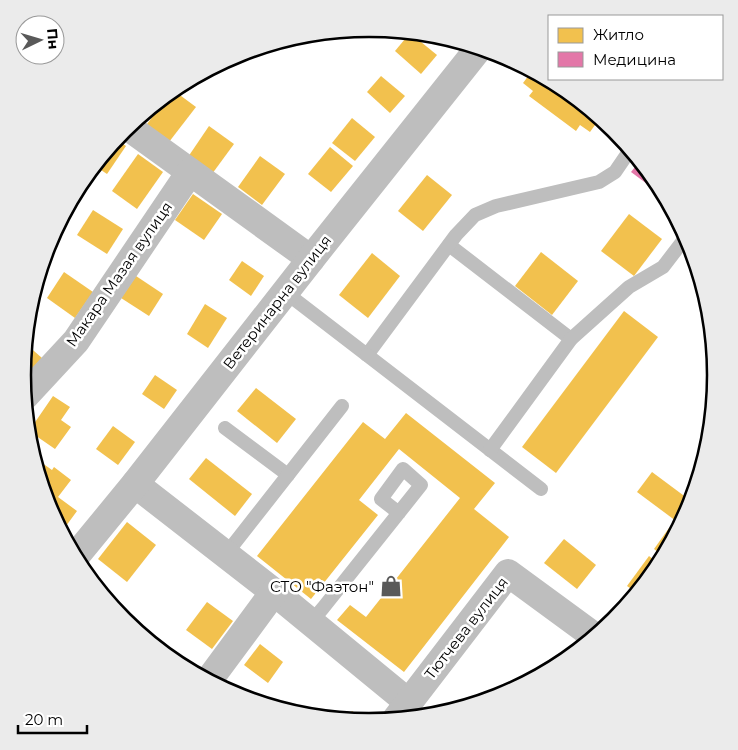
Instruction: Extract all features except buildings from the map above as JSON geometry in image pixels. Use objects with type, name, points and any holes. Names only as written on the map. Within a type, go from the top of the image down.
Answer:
[{"type":"street","name":"Ветеринарна вулиця","points":[[80,551],[474,54]]},
{"type":"street","points":[[135,132],[311,259]]},
{"type":"street","name":"Макара Мазая вулиця","points":[[32,389],[76,341],[190,172]]},
{"type":"street","points":[[135,484],[311,622],[402,710]]},
{"type":"street","name":"Тютчева вулиця","points":[[402,710],[508,573],[588,632]]},
{"type":"street","points":[[213,675],[274,592]]},
{"type":"lane","points":[[367,355],[456,235],[475,215],[496,206],[599,182],[615,172],[626,156]]},
{"type":"lane","points":[[490,450],[571,339],[630,287],[663,266],[680,244]]},
{"type":"lane","points":[[448,246],[571,339]]},
{"type":"lane","points":[[285,292],[541,489]]},
{"type":"lane","points":[[226,554],[342,406]]},
{"type":"lane","points":[[225,428],[288,476]]},
{"type":"lane","points":[[311,622],[398,513]]},
{"type":"place","name":"СТО \"Фаэтон\"","points":[[391,586]]}]
